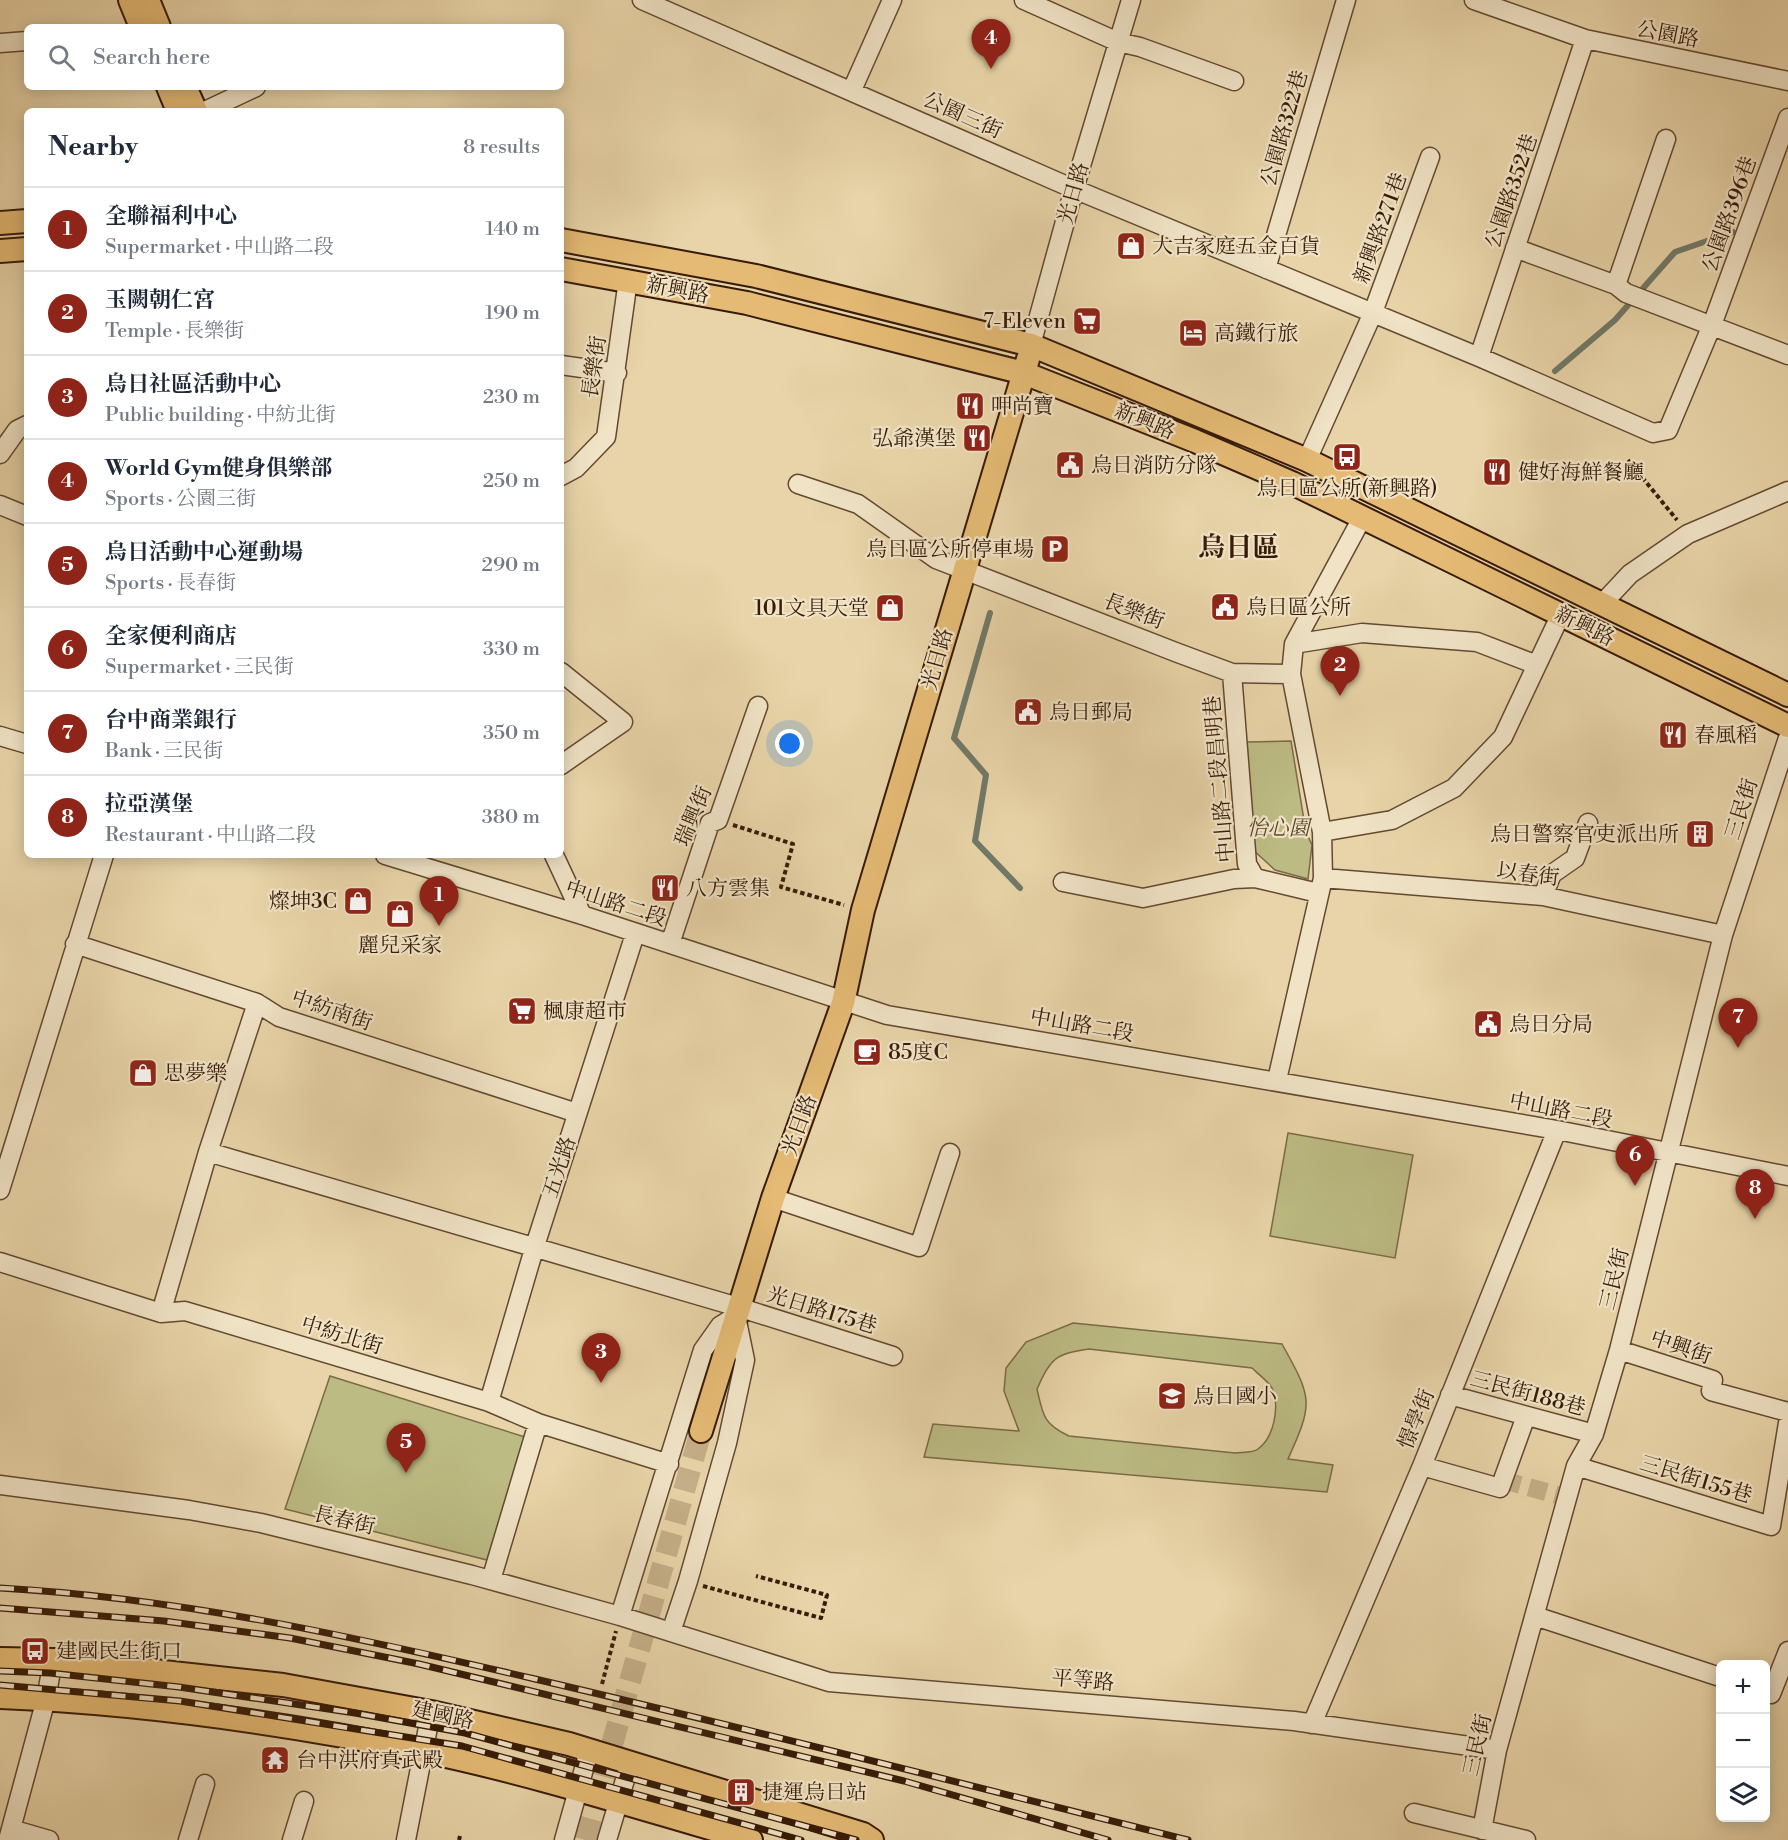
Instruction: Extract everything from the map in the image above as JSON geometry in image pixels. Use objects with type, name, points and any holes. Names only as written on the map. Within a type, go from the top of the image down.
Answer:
[{"type":"main road","points":[[130,0],[140,24]]},
{"type":"main road","points":[[148,0],[158,24]]},
{"type":"main road","points":[[169,90],[177,108]]},
{"type":"main road","points":[[186,90],[194,108]]},
{"type":"main road","points":[[0,223],[24,221]]},
{"type":"main road","name":"新興路","points":[[564,241],[756,276],[1031,345],[1307,460],[1788,695]]},
{"type":"main road","points":[[0,251],[24,249]]},
{"type":"main road","name":"新興路","points":[[564,269],[628,280],[831,323],[1024,374],[1195,441],[1292,483],[1788,726]]},
{"type":"main road","name":"光日路","points":[[701,1431],[773,1198],[843,1003],[863,910],[1031,345]]},
{"type":"main road","name":"建國路","points":[[0,1659],[53,1660],[283,1685],[431,1712],[569,1744],[863,1834],[872,1840]]},
{"type":"main road","name":"建國路","points":[[0,1697],[46,1699],[259,1721],[424,1752],[579,1791],[751,1840]]},
{"type":"street","name":"公園三街","points":[[642,0],[678,8],[852,90],[1074,189],[1372,315]]},
{"type":"street","points":[[852,90],[892,0]]},
{"type":"street","points":[[1024,0],[1118,42],[1140,47],[1234,81]]},
{"type":"street","name":"光日路","points":[[1031,345],[1074,189],[1131,0]]},
{"type":"street","name":"公園路322巷","points":[[1266,269],[1346,0]]},
{"type":"street","name":"公園路","points":[[1474,0],[1585,39],[1788,81]]},
{"type":"street","name":"公園路352巷","points":[[1479,357],[1585,39]]},
{"type":"street","points":[[0,43],[24,41]]},
{"type":"street","points":[[211,108],[250,90]]},
{"type":"street","name":"公園路396巷","points":[[1479,357],[1653,433],[1668,430],[1712,325],[1788,118]]},
{"type":"street","points":[[1621,289],[1666,139]]},
{"type":"street","name":"新興路271巷","points":[[1307,460],[1372,315],[1430,157]]},
{"type":"street","points":[[1515,248],[1788,355]]},
{"type":"street","name":"長樂街","points":[[564,474],[576,468],[606,437],[617,373],[628,280]]},
{"type":"street","name":"新興路271巷","points":[[1372,315],[1479,357]]},
{"type":"street","points":[[564,365],[617,373]]},
{"type":"street","points":[[0,454],[17,430],[24,426]]},
{"type":"street","name":"長樂街","points":[[798,484],[858,504],[936,560],[1232,673],[1291,674]]},
{"type":"street","points":[[1602,604],[1630,574],[1688,534],[1788,491]]},
{"type":"street","points":[[0,505],[24,515]]},
{"type":"street","points":[[1276,1080],[1321,885],[1322,832],[1291,674],[1294,644],[1362,518]]},
{"type":"street","points":[[1322,832],[1392,820],[1454,788],[1503,737],[1561,614]]},
{"type":"street","points":[[1294,644],[1362,633],[1477,642],[1537,665]]},
{"type":"street","name":"中山路二段昌明巷","points":[[1232,673],[1243,840],[1246,864],[1255,878]]},
{"type":"street","points":[[564,674],[622,722],[564,763]]},
{"type":"street","name":"瑞興街","points":[[670,944],[710,823],[718,820],[758,706]]},
{"type":"street","points":[[0,736],[24,743]]},
{"type":"street","name":"三民街","points":[[1482,1830],[1497,1750],[1576,1466],[1594,1434],[1619,1350],[1723,935],[1788,738]]},
{"type":"street","points":[[1543,896],[1552,874],[1575,858],[1588,823]]},
{"type":"street","points":[[0,1190],[103,858]]},
{"type":"street","name":"中山路二段","points":[[395,858],[582,915],[843,1003],[887,1015],[1557,1130],[1788,1176]]},
{"type":"street","points":[[555,858],[582,915]]},
{"type":"street","name":"中山路二段昌明巷","points":[[1063,882],[1143,898],[1234,879],[1255,878],[1321,885]]},
{"type":"street","name":"以春街","points":[[1321,885],[1543,896],[1723,935]]},
{"type":"street","name":"五光路","points":[[489,1402],[534,1249],[635,934]]},
{"type":"street","name":"中紡南街","points":[[75,944],[257,1003],[279,1017],[577,1113]]},
{"type":"street","points":[[161,1313],[208,1152],[257,1003]]},
{"type":"street","name":"憬學街","points":[[1312,1724],[1422,1466],[1557,1130]]},
{"type":"street","name":"光日路175巷","points":[[208,1152],[737,1312],[893,1356]]},
{"type":"street","points":[[773,1198],[919,1247],[950,1152]]},
{"type":"street","name":"中紡北街","points":[[0,1262],[161,1313],[186,1311],[489,1402],[538,1423],[669,1464]]},
{"type":"street","points":[[620,1616],[703,1350],[720,1326],[737,1312]]},
{"type":"street","name":"光日路","points":[[671,1632],[688,1581],[727,1443],[745,1360],[737,1312]]},
{"type":"street","name":"中興街","points":[[1619,1350],[1713,1380],[1711,1391],[1788,1412]]},
{"type":"street","name":"三民街188巷","points":[[1450,1395],[1594,1434]]},
{"type":"street","points":[[1422,1466],[1500,1488],[1526,1416]]},
{"type":"street","points":[[491,1580],[538,1423]]},
{"type":"street","name":"三民街155巷","points":[[1576,1466],[1772,1526],[1788,1423]]},
{"type":"street","name":"長春街","points":[[0,1485],[189,1510],[261,1523],[491,1580],[671,1632]]},
{"type":"street","points":[[1535,1616],[1716,1676]]},
{"type":"street","name":"平等路","points":[[671,1632],[829,1682],[1312,1724],[1497,1750]]},
{"type":"street","points":[[1775,1695],[1788,1651]]},
{"type":"street","points":[[49,1840],[10,1834],[46,1699],[53,1660]]},
{"type":"street","points":[[406,1840],[431,1712]]},
{"type":"street","points":[[564,1840],[590,1751]]},
{"type":"street","points":[[607,1840],[630,1763]]},
{"type":"street","points":[[188,1840],[205,1784]]},
{"type":"street","points":[[292,1840],[304,1801]]},
{"type":"street","points":[[1414,1813],[1526,1840]]},
{"type":"path","points":[[1628,460],[1688,534]]},
{"type":"path","points":[[718,820],[793,844],[782,887],[863,910]]},
{"type":"path","points":[[714,1589],[821,1618],[827,1595],[756,1576]]},
{"type":"path","points":[[602,1684],[620,1616]]},
{"type":"green space","name":"怡心園","points":[[1291,741],[1306,832],[1312,845],[1308,879],[1275,870],[1251,848],[1246,742]]},
{"type":"green space","points":[[1288,1133],[1413,1155],[1395,1258],[1270,1236]]},
{"type":"green space","points":[[1073,1323],[1282,1344],[1299,1377],[1306,1400],[1302,1425],[1288,1459],[1333,1465],[1327,1492],[924,1457],[933,1424],[1019,1431],[1004,1391],[1006,1368],[1026,1342]],"holes":[[[1089,1349],[1252,1368],[1272,1388],[1275,1412],[1272,1430],[1264,1444],[1256,1450],[1247,1452],[1235,1453],[1069,1436],[1060,1432],[1045,1418],[1037,1389],[1046,1370],[1056,1359],[1068,1353]]]},
{"type":"green space","points":[[330,1376],[525,1437],[487,1560],[285,1509]]},
{"type":"waterway","points":[[1555,371],[1615,320],[1675,252],[1733,232]]},
{"type":"waterway","points":[[990,613],[954,738],[986,775],[975,841],[1020,888]]},
{"type":"tunnel","points":[[585,1840],[701,1431]]},
{"type":"tunnel","points":[[1503,1480],[1568,1498]]},
{"type":"railway","points":[[0,1588],[68,1593],[203,1610],[403,1649],[699,1718],[1188,1840]]},
{"type":"railway","points":[[0,1608],[164,1621],[290,1638],[419,1664],[904,1781],[1108,1840]]},
{"type":"railway","points":[[0,1671],[50,1673],[179,1687],[355,1713],[465,1733],[856,1840]]},
{"type":"railway","points":[[0,1685],[180,1701],[462,1746],[801,1840]]},
{"type":"place","name":"World Gym健身俱樂部","points":[[991,69]]},
{"type":"place","name":"大吉家庭五金百貨","points":[[1131,246]]},
{"type":"place","name":"7-Eleven","points":[[1087,321]]},
{"type":"place","name":"高鐵行旅","points":[[1193,333]]},
{"type":"place","name":"呷尚寶","points":[[970,406]]},
{"type":"place","name":"弘爺漢堡","points":[[977,438]]},
{"type":"place","name":"烏日區公所(新興路)","points":[[1347,457]]},
{"type":"place","name":"烏日消防分隊","points":[[1070,465]]},
{"type":"place","name":"健好海鮮餐廳","points":[[1497,472]]},
{"type":"place","name":"烏日區公所停車場","points":[[1055,549]]},
{"type":"place","name":"烏日區公所","points":[[1225,607]]},
{"type":"place","name":"101文具天堂","points":[[890,608]]},
{"type":"place","name":"玉闕朝仁宮","points":[[1340,696]]},
{"type":"place","name":"烏日郵局","points":[[1028,712]]},
{"type":"place","name":"春風稻","points":[[1673,735]]},
{"type":"place","name":"烏日警察官吏派出所","points":[[1700,834]]},
{"type":"place","name":"八方雲集","points":[[665,888]]},
{"type":"place","name":"燦坤3C","points":[[358,901]]},
{"type":"place","name":"麗兒采家","points":[[400,914]]},
{"type":"place","name":"全聯福利中心","points":[[439,926]]},
{"type":"place","name":"楓康超市","points":[[522,1011]]},
{"type":"place","name":"烏日分局","points":[[1488,1024]]},
{"type":"place","name":"台中商業銀行","points":[[1738,1048]]},
{"type":"place","name":"85度C","points":[[867,1052]]},
{"type":"place","name":"思夢樂","points":[[143,1073]]},
{"type":"place","name":"全家便利商店","points":[[1635,1186]]},
{"type":"place","name":"拉亞漢堡","points":[[1755,1219]]},
{"type":"place","name":"烏日社區活動中心","points":[[601,1383]]},
{"type":"place","name":"烏日國小","points":[[1172,1396]]},
{"type":"place","name":"烏日活動中心運動場","points":[[406,1473]]},
{"type":"place","name":"建國民生街口","points":[[35,1651]]},
{"type":"place","name":"台中洪府真武殿","points":[[275,1760]]},
{"type":"place","name":"捷運烏日站","points":[[741,1792]]},
{"type":"district","name":"烏日區","points":[[1239,547]]}]
